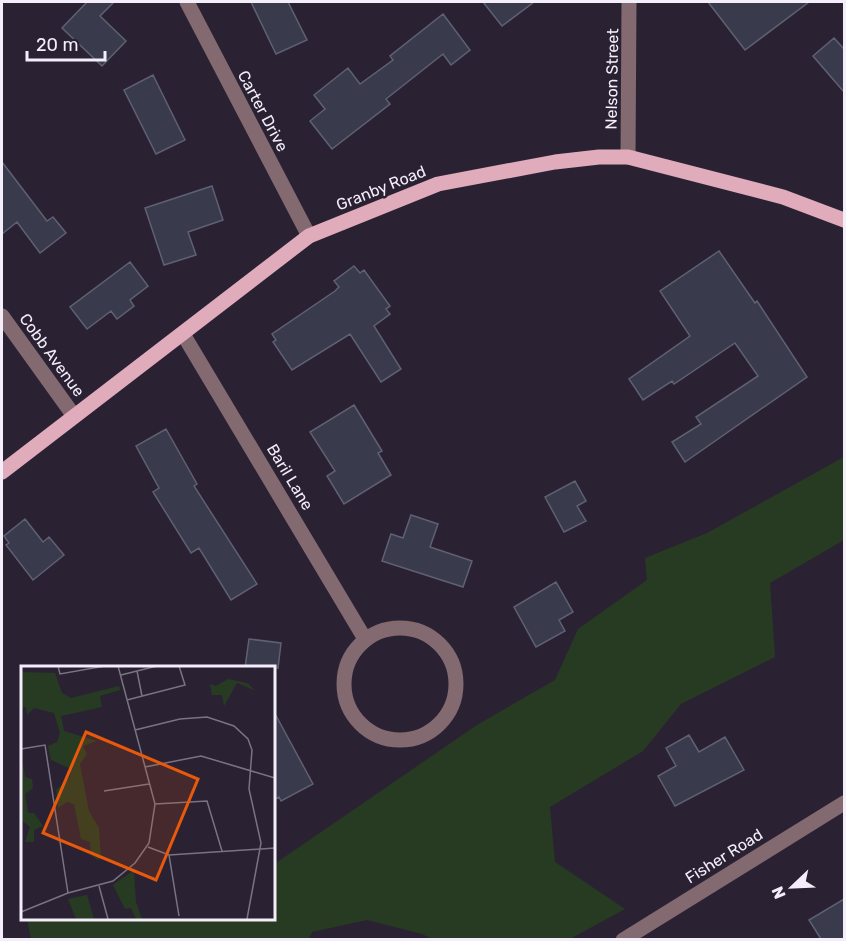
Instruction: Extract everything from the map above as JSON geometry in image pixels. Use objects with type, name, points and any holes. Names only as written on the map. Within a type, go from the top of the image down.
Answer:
[{"type":"main road","name":"Granby Road","points":[[2,472],[309,236],[438,184],[555,162],[599,157],[628,157],[783,197],[844,220]]},
{"type":"street","name":"Carter Drive","points":[[187,2],[309,236]]},
{"type":"street","name":"Nelson Street","points":[[628,157],[629,2]]},
{"type":"street","name":"Cobb Avenue","points":[[2,316],[74,416]]},
{"type":"street","name":"Baril Lane","points":[[183,334],[365,639]]},
{"type":"street","points":[[400,627],[419,630],[435,640],[447,654],[454,671],[456,689],[451,707],[441,722],[427,733],[410,739],[392,739],[375,734],[360,723],[349,707],[344,689],[345,670],[352,653],[365,639],[381,630],[400,627]]},
{"type":"street","name":"Fisher Road","points":[[622,939],[844,803]]},
{"type":"green space","points":[[844,457],[844,540],[770,583],[775,657],[681,704],[643,751],[550,807],[555,862],[625,909],[570,939],[432,939],[422,934],[367,920],[312,932],[309,939],[31,939],[27,920],[274,920],[274,864],[477,725],[555,680],[578,629],[647,580],[645,558],[707,533]]},
{"type":"building","points":[[87,2],[114,2],[100,16],[126,41],[102,66],[62,28]]},
{"type":"building","points":[[251,2],[288,2],[307,40],[276,54]]},
{"type":"building","points":[[483,2],[534,2],[502,26]]},
{"type":"building","points":[[708,2],[809,2],[745,50]]},
{"type":"building","points":[[443,14],[470,50],[451,65],[443,54],[386,99],[390,104],[332,149],[310,121],[325,109],[314,95],[348,68],[360,84],[393,60],[390,56]]},
{"type":"building","points":[[834,38],[844,49],[844,92],[813,56]]},
{"type":"building","points":[[153,75],[185,140],[156,154],[124,90]]},
{"type":"building","points":[[2,162],[47,221],[53,217],[66,233],[40,253],[17,222],[2,234]]},
{"type":"building","points":[[212,186],[223,220],[188,232],[196,255],[164,265],[145,208]]},
{"type":"building","points":[[719,251],[755,303],[757,301],[807,377],[685,462],[672,442],[701,424],[696,417],[758,376],[735,343],[674,384],[672,381],[643,400],[629,379],[690,336],[660,291]]},
{"type":"building","points":[[130,262],[148,286],[130,300],[134,306],[117,319],[111,311],[87,329],[70,307]]},
{"type":"building","points":[[354,266],[360,273],[364,270],[390,306],[386,309],[390,314],[374,326],[401,369],[381,382],[350,334],[292,370],[273,342],[276,340],[272,334],[335,291],[339,287],[334,281]]},
{"type":"building","points":[[354,405],[382,451],[378,453],[391,475],[344,504],[327,476],[335,471],[310,432]]},
{"type":"building","points":[[166,429],[197,484],[194,486],[257,584],[231,600],[199,548],[191,553],[153,492],[159,488],[136,446]]},
{"type":"building","points":[[575,481],[586,501],[577,506],[586,521],[564,532],[545,497]]},
{"type":"building","points":[[411,515],[438,524],[430,547],[472,561],[463,587],[382,561],[391,534],[403,538]]},
{"type":"building","points":[[25,519],[43,542],[49,537],[64,555],[33,580],[6,545],[9,543],[4,536]]},
{"type":"building","points":[[556,582],[573,612],[559,620],[565,631],[536,647],[514,607]]},
{"type":"building","points":[[249,639],[281,643],[278,668],[245,666]]},
{"type":"building","points":[[274,712],[313,784],[281,801],[279,797],[274,800]]},
{"type":"building","points":[[689,735],[699,752],[725,737],[744,770],[675,806],[658,776],[676,766],[666,748]]},
{"type":"building","points":[[844,899],[844,939],[821,939],[809,920]]}]
